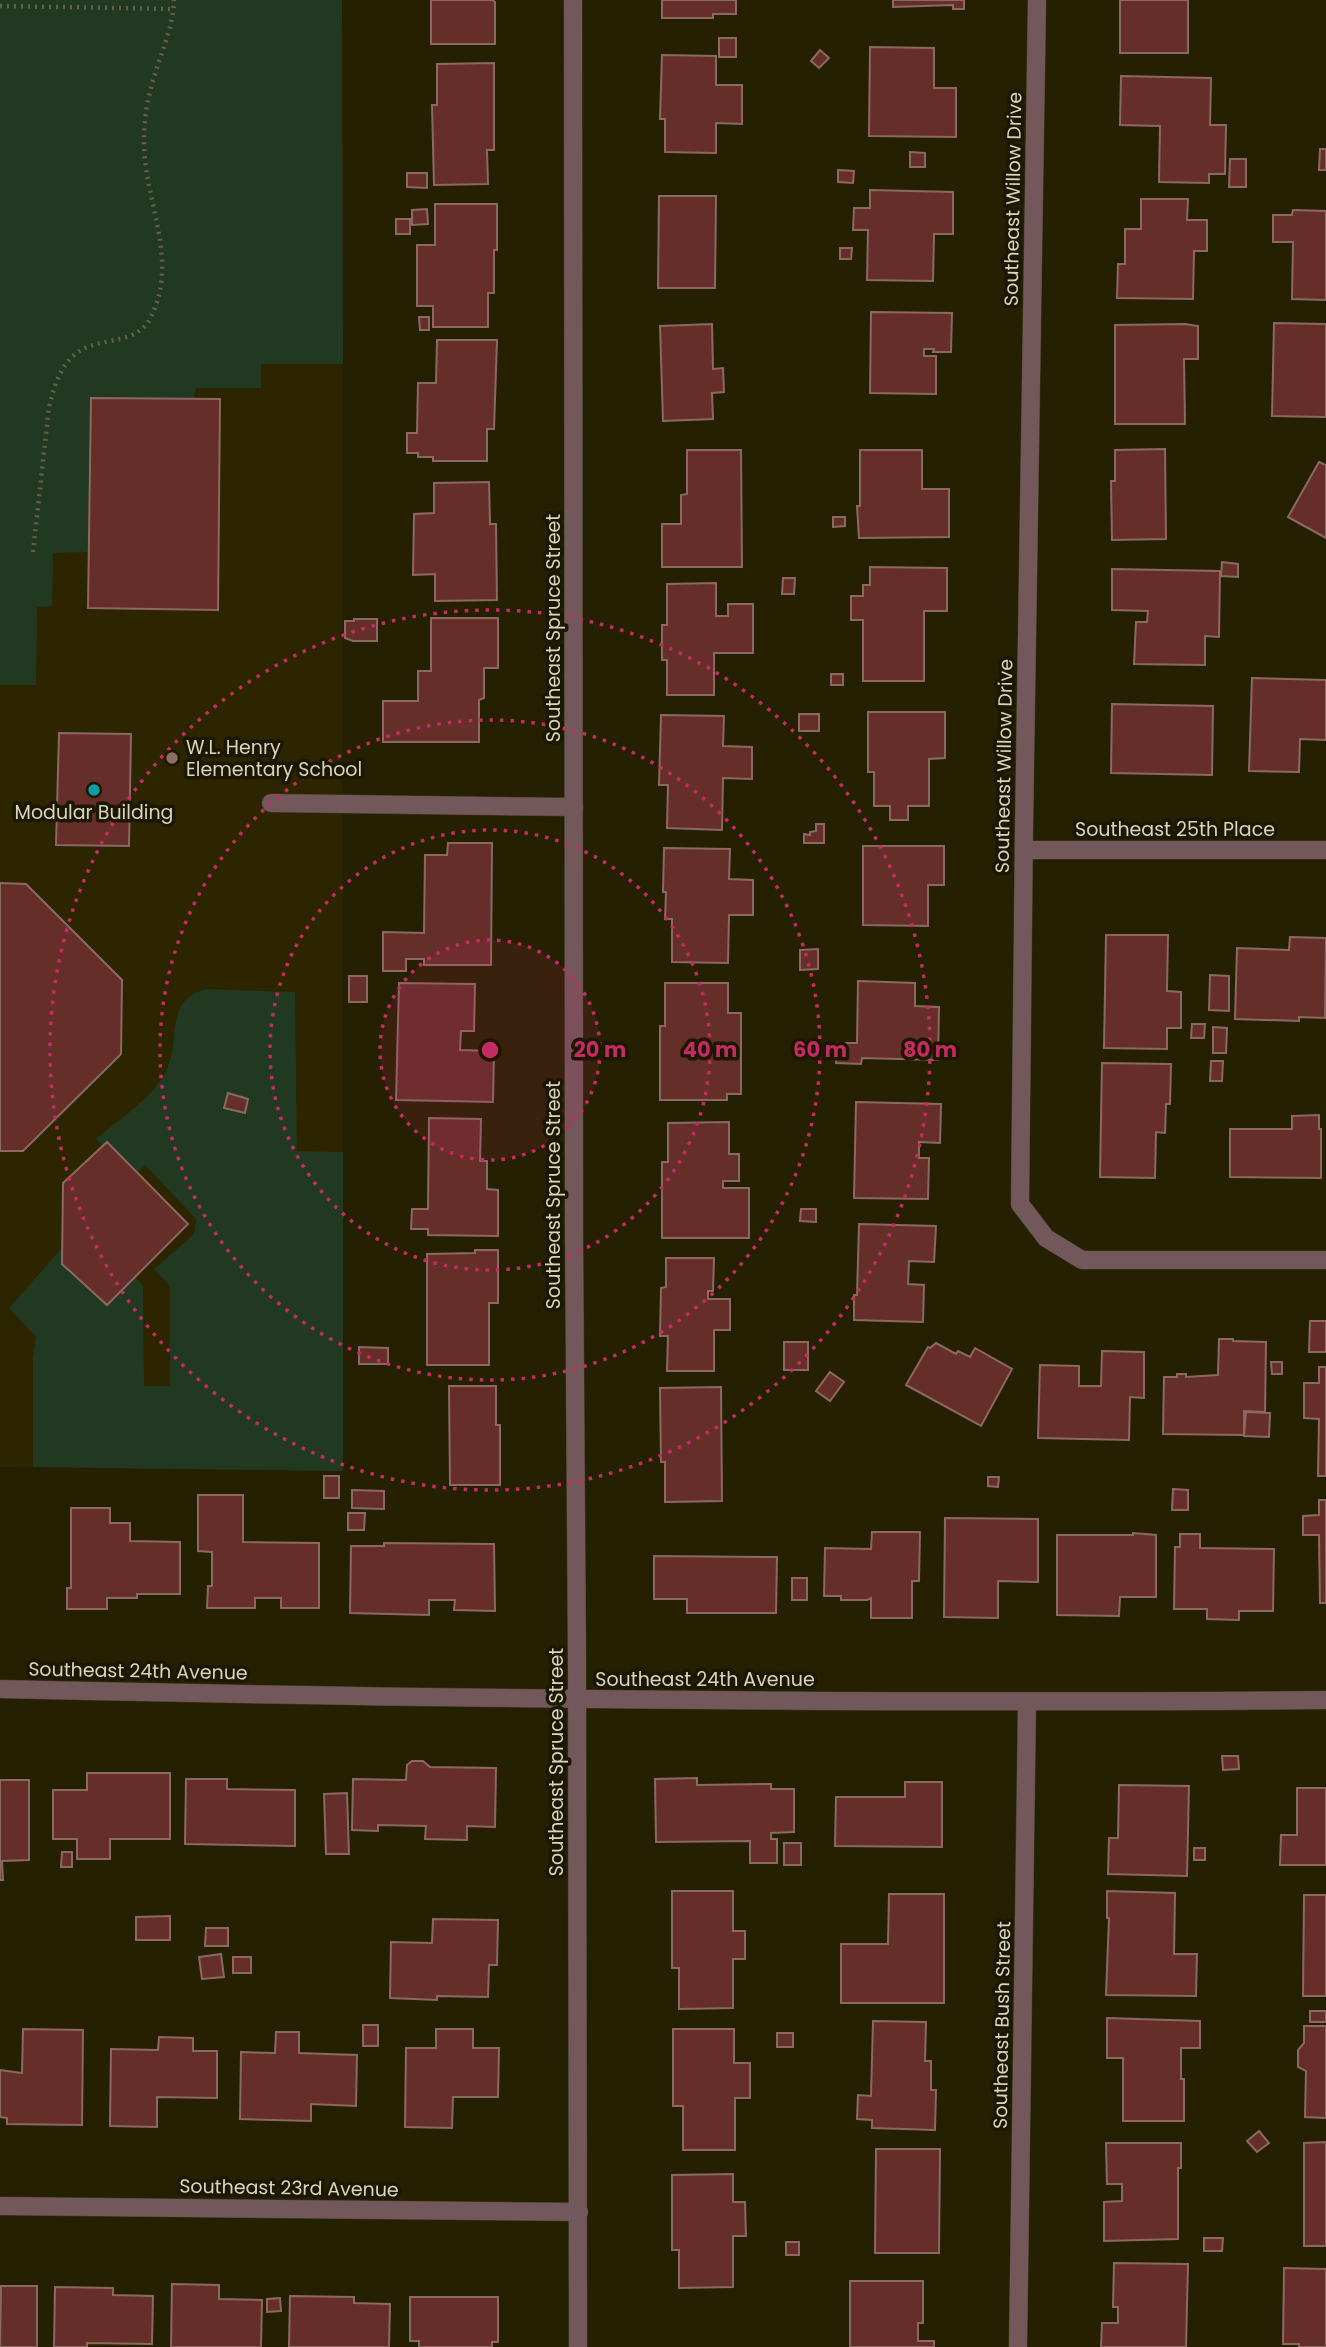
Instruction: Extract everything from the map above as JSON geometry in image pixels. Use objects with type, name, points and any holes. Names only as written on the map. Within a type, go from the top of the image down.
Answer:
[{"type":"street","name":"Southeast Spruce Street","points":[[573,0],[578,2347]]},
{"type":"street","name":"Southeast Willow Drive","points":[[1038,0],[1020,1205],[1046,1238],[1082,1260],[1326,1260]]},
{"type":"street","points":[[271,803],[574,807]]},
{"type":"street","name":"Southeast 25th Place","points":[[1024,850],[1326,850]]},
{"type":"street","name":"Southeast 24th Avenue","points":[[0,1689],[577,1699],[1027,1703],[1326,1700]]},
{"type":"street","name":"Southeast Bush Street","points":[[1018,2347],[1027,1703]]},
{"type":"street","name":"Southeast 23rd Avenue","points":[[0,2206],[579,2212]]},
{"type":"path","points":[[33,552],[49,407],[62,369],[76,353],[92,344],[130,337],[141,331],[157,300],[163,260],[144,140],[146,110],[167,40],[174,0]]},
{"type":"path","points":[[0,6],[174,9]]},
{"type":"shaded area","name":"W.L. Henry Elementary School","points":[[0,0],[342,0],[343,1471],[0,1467]]},
{"type":"green space","points":[[0,0],[342,0],[343,364],[261,364],[261,388],[196,388],[194,399],[91,398],[89,552],[53,553],[52,606],[37,607],[36,685],[0,685]]},
{"type":"green space","points":[[205,989],[295,992],[297,1151],[343,1152],[343,1471],[33,1467],[33,1357],[36,1337],[9,1308],[63,1247],[135,1277],[143,1286],[144,1386],[170,1386],[170,1286],[154,1269],[192,1236],[196,1219],[145,1165],[137,1173],[107,1142],[102,1146],[96,1139],[144,1099],[160,1081],[171,1059],[178,1013],[183,1003],[192,995]]},
{"type":"building","points":[[431,0],[495,2],[495,44],[431,44]]},
{"type":"building","points":[[662,0],[736,0],[736,14],[713,14],[713,18],[662,18]]},
{"type":"building","points":[[893,0],[964,0],[964,9],[953,9],[953,5],[893,7]]},
{"type":"building","points":[[1120,0],[1188,0],[1188,53],[1120,53]]},
{"type":"building","points":[[719,38],[736,38],[736,57],[719,57]]},
{"type":"building","points":[[870,47],[934,48],[934,88],[956,88],[956,137],[869,136]]},
{"type":"building","points":[[820,50],[829,58],[819,68],[811,61]]},
{"type":"building","points":[[662,55],[716,56],[716,85],[742,85],[742,124],[716,123],[716,153],[665,152],[665,119],[660,119]]},
{"type":"building","points":[[494,63],[494,150],[487,150],[488,184],[434,185],[432,105],[437,105],[437,64]]},
{"type":"building","points":[[1121,76],[1211,78],[1210,125],[1226,125],[1225,174],[1209,174],[1209,183],[1159,182],[1160,126],[1120,125]]},
{"type":"building","points":[[1320,149],[1326,149],[1326,170],[1319,170]]},
{"type":"building","points":[[910,152],[925,153],[925,167],[910,167]]},
{"type":"building","points":[[1230,159],[1246,159],[1246,187],[1229,187]]},
{"type":"building","points":[[838,170],[854,171],[853,183],[838,182]]},
{"type":"building","points":[[407,173],[427,173],[427,188],[407,187]]},
{"type":"building","points":[[870,190],[953,192],[953,234],[934,234],[933,281],[867,280],[868,230],[853,230],[854,208],[870,208]]},
{"type":"building","points":[[659,196],[716,196],[715,288],[658,288]]},
{"type":"building","points":[[1141,199],[1188,199],[1187,220],[1207,220],[1207,251],[1194,251],[1193,299],[1117,298],[1118,264],[1125,264],[1125,229],[1141,229]]},
{"type":"building","points":[[435,204],[497,204],[494,293],[488,293],[488,327],[433,327],[433,306],[417,306],[417,245],[435,245]]},
{"type":"building","points":[[427,209],[428,224],[412,225],[412,210]]},
{"type":"building","points":[[1293,210],[1326,211],[1326,300],[1292,299],[1293,242],[1273,242],[1273,215],[1292,215]]},
{"type":"building","points":[[396,219],[410,219],[410,234],[396,234]]},
{"type":"building","points":[[840,248],[852,248],[851,259],[840,259]]},
{"type":"building","points":[[871,312],[952,313],[951,352],[924,349],[924,356],[936,356],[936,394],[870,393]]},
{"type":"building","points":[[419,317],[429,317],[429,330],[420,330]]},
{"type":"building","points":[[1274,323],[1326,324],[1326,417],[1272,416]]},
{"type":"building","points":[[712,324],[713,369],[723,368],[724,392],[712,393],[713,419],[663,421],[660,326]]},
{"type":"building","points":[[1115,325],[1198,326],[1198,359],[1184,359],[1185,424],[1115,424]]},
{"type":"building","points":[[437,340],[497,340],[494,429],[487,429],[487,461],[433,461],[433,457],[418,457],[418,453],[407,453],[407,433],[417,433],[418,383],[436,383]]},
{"type":"building","points":[[91,398],[220,399],[218,610],[88,608]]},
{"type":"building","points":[[1165,449],[1166,539],[1112,540],[1111,481],[1115,481],[1115,450]]},
{"type":"building","points":[[687,450],[741,450],[742,567],[662,567],[662,524],[681,524],[681,495],[687,494]]},
{"type":"building","points":[[860,450],[922,450],[922,489],[949,489],[949,537],[859,538],[857,506],[860,506]]},
{"type":"building","points":[[1319,462],[1326,465],[1326,538],[1288,517]]},
{"type":"building","points":[[489,482],[490,524],[496,524],[497,600],[435,601],[435,574],[413,575],[414,514],[434,513],[434,483]]},
{"type":"building","points":[[833,517],[845,517],[845,526],[833,527]]},
{"type":"building","points":[[1222,562],[1238,564],[1238,577],[1221,576]]},
{"type":"building","points":[[870,567],[947,568],[947,611],[924,611],[924,681],[863,681],[863,620],[851,620],[851,596],[863,596],[863,585],[870,585]]},
{"type":"building","points":[[1112,569],[1220,571],[1219,637],[1205,636],[1205,665],[1134,664],[1136,622],[1147,622],[1148,611],[1112,610]]},
{"type":"building","points":[[783,578],[795,578],[794,594],[782,594]]},
{"type":"building","points":[[716,583],[716,616],[728,616],[728,604],[753,604],[753,653],[714,653],[714,695],[667,695],[667,660],[662,660],[662,625],[667,625],[667,584]]},
{"type":"building","points":[[431,618],[498,618],[498,668],[484,668],[484,698],[479,700],[479,742],[383,742],[383,701],[418,701],[418,671],[431,671]]},
{"type":"building","points":[[377,619],[377,641],[353,641],[345,638],[345,621]]},
{"type":"building","points":[[831,674],[843,674],[843,685],[831,685]]},
{"type":"building","points":[[1252,678],[1326,680],[1326,740],[1300,739],[1299,772],[1249,771]]},
{"type":"building","points":[[1112,704],[1213,706],[1212,775],[1111,773]]},
{"type":"building","points":[[868,712],[945,712],[945,758],[929,759],[929,806],[908,806],[908,820],[890,820],[890,806],[874,806],[874,772],[868,772]]},
{"type":"building","points":[[799,714],[819,714],[819,731],[799,731]]},
{"type":"building","points":[[661,715],[724,716],[723,746],[752,747],[752,779],[723,778],[722,830],[667,828],[668,785],[659,785]]},
{"type":"building","name":"Modular Building","points":[[59,733],[131,734],[129,846],[56,845]]},
{"type":"building","points":[[816,824],[824,824],[824,843],[804,843],[804,834],[810,835],[810,832],[816,831]]},
{"type":"building","points":[[448,843],[492,843],[491,965],[424,965],[424,959],[406,959],[406,971],[383,971],[383,932],[424,933],[425,855],[447,855]]},
{"type":"building","points":[[863,846],[944,846],[944,885],[928,885],[928,926],[863,925]]},
{"type":"building","points":[[664,848],[730,849],[729,879],[753,880],[753,915],[729,915],[728,963],[672,962],[672,919],[665,919],[666,892],[663,892]]},
{"type":"building","points":[[0,883],[26,884],[122,980],[121,1054],[23,1151],[0,1151]]},
{"type":"building","points":[[1106,935],[1168,935],[1167,991],[1181,992],[1181,1028],[1167,1028],[1167,1049],[1104,1048]]},
{"type":"building","points":[[1290,937],[1326,938],[1325,1018],[1299,1017],[1299,1021],[1235,1019],[1237,948],[1289,950]]},
{"type":"building","points":[[818,949],[818,969],[800,970],[800,950]]},
{"type":"building","points":[[1210,975],[1229,976],[1229,1011],[1209,1010]]},
{"type":"building","points":[[349,976],[367,976],[367,1002],[349,1002]]},
{"type":"building","points":[[858,981],[915,983],[915,1006],[939,1007],[938,1060],[862,1058],[861,1064],[836,1063],[837,1043],[857,1043]]},
{"type":"building","points":[[399,983],[475,984],[474,1031],[461,1031],[460,1050],[494,1051],[493,1102],[396,1100]]},
{"type":"building","points":[[665,983],[728,983],[728,1013],[741,1013],[741,1094],[727,1094],[727,1100],[660,1100],[660,1026],[665,1026]]},
{"type":"building","points":[[1192,1024],[1205,1024],[1204,1038],[1191,1038]]},
{"type":"building","points":[[1213,1027],[1227,1028],[1226,1053],[1213,1053]]},
{"type":"building","points":[[1211,1061],[1223,1061],[1222,1081],[1210,1081]]},
{"type":"building","points":[[1102,1063],[1171,1064],[1170,1104],[1166,1104],[1165,1133],[1156,1132],[1155,1178],[1100,1177]]},
{"type":"building","points":[[228,1093],[248,1099],[245,1113],[224,1108]]},
{"type":"building","points":[[856,1102],[941,1104],[940,1143],[919,1142],[919,1158],[929,1158],[928,1199],[854,1198]]},
{"type":"building","points":[[1319,1115],[1321,1178],[1230,1177],[1230,1129],[1292,1129],[1292,1116]]},
{"type":"building","points":[[429,1118],[481,1119],[480,1161],[487,1161],[487,1189],[498,1190],[498,1236],[428,1235],[428,1229],[411,1229],[412,1209],[428,1209]]},
{"type":"building","points":[[729,1122],[729,1154],[739,1154],[739,1181],[723,1181],[723,1188],[749,1188],[749,1238],[662,1238],[662,1162],[668,1162],[668,1123]]},
{"type":"building","points":[[107,1142],[188,1224],[107,1305],[62,1264],[63,1183]]},
{"type":"building","points":[[801,1209],[816,1209],[816,1222],[800,1221]]},
{"type":"building","points":[[859,1224],[936,1226],[934,1262],[909,1261],[908,1284],[924,1285],[923,1322],[854,1320]]},
{"type":"building","points":[[475,1250],[498,1250],[498,1303],[489,1303],[489,1365],[427,1365],[427,1254],[475,1253]]},
{"type":"building","points":[[666,1258],[714,1258],[713,1291],[708,1291],[708,1299],[730,1299],[730,1330],[714,1330],[714,1371],[667,1371],[668,1336],[660,1336],[661,1288],[666,1287]]},
{"type":"building","points":[[1310,1321],[1326,1321],[1326,1352],[1309,1352]]},
{"type":"building","points":[[1219,1339],[1266,1342],[1265,1412],[1244,1411],[1244,1435],[1163,1434],[1164,1377],[1177,1377],[1177,1374],[1186,1374],[1186,1377],[1218,1375]]},
{"type":"building","points":[[784,1342],[808,1342],[808,1370],[784,1370]]},
{"type":"building","points":[[936,1343],[956,1354],[958,1351],[970,1357],[975,1348],[1012,1369],[981,1426],[906,1385],[928,1347]]},
{"type":"building","points":[[359,1347],[388,1348],[388,1364],[359,1364]]},
{"type":"building","points":[[1102,1351],[1144,1352],[1144,1398],[1130,1397],[1129,1440],[1038,1438],[1040,1365],[1079,1366],[1079,1386],[1101,1386]]},
{"type":"building","points":[[1271,1362],[1282,1362],[1282,1374],[1272,1374]]},
{"type":"building","points":[[1319,1367],[1326,1367],[1326,1476],[1318,1476],[1319,1419],[1304,1418],[1304,1383],[1319,1383]]},
{"type":"building","points":[[830,1372],[844,1382],[830,1401],[816,1391]]},
{"type":"building","points":[[449,1386],[496,1386],[496,1425],[500,1425],[500,1485],[450,1485]]},
{"type":"building","points":[[721,1387],[722,1501],[665,1502],[665,1462],[661,1462],[660,1388]]},
{"type":"building","points":[[1246,1412],[1270,1413],[1269,1437],[1244,1436]]},
{"type":"building","points":[[324,1476],[339,1476],[339,1498],[324,1498]]},
{"type":"building","points":[[988,1477],[999,1477],[998,1487],[988,1486]]},
{"type":"building","points":[[1173,1489],[1188,1490],[1188,1510],[1172,1510]]},
{"type":"building","points":[[352,1490],[384,1491],[384,1509],[352,1508]]},
{"type":"building","points":[[198,1495],[243,1495],[243,1542],[319,1543],[319,1608],[281,1608],[281,1598],[255,1598],[255,1608],[207,1608],[208,1586],[212,1586],[212,1552],[198,1551]]},
{"type":"building","points":[[1319,1500],[1326,1500],[1326,1603],[1320,1603],[1319,1535],[1303,1535],[1303,1516],[1319,1515]]},
{"type":"building","points":[[71,1508],[110,1508],[110,1523],[130,1523],[130,1541],[180,1542],[180,1594],[137,1594],[137,1598],[107,1598],[107,1609],[67,1609],[67,1588],[71,1588]]},
{"type":"building","points":[[348,1513],[365,1513],[364,1530],[348,1530]]},
{"type":"building","points":[[945,1518],[1038,1519],[1038,1582],[998,1581],[998,1618],[944,1617]]},
{"type":"building","points":[[872,1532],[920,1532],[919,1581],[912,1581],[912,1618],[871,1618],[871,1598],[841,1600],[841,1596],[824,1596],[825,1548],[871,1549]]},
{"type":"building","points":[[1180,1534],[1200,1534],[1200,1548],[1274,1549],[1273,1611],[1239,1611],[1239,1620],[1207,1619],[1207,1609],[1174,1609],[1175,1547],[1180,1547]]},
{"type":"building","points":[[1057,1535],[1156,1535],[1156,1597],[1120,1597],[1119,1616],[1057,1615]]},
{"type":"building","points":[[384,1543],[494,1544],[495,1611],[454,1610],[455,1600],[429,1600],[429,1615],[350,1613],[351,1546],[384,1546]]},
{"type":"building","points":[[654,1556],[777,1557],[776,1613],[687,1613],[687,1599],[654,1599]]},
{"type":"building","points":[[792,1578],[807,1578],[807,1600],[792,1600]]},
{"type":"building","points":[[1222,1756],[1238,1756],[1239,1769],[1223,1770]]},
{"type":"building","points":[[412,1761],[423,1761],[430,1767],[496,1768],[495,1827],[467,1826],[467,1840],[425,1839],[426,1826],[378,1825],[378,1831],[352,1830],[353,1779],[406,1780],[407,1765]]},
{"type":"building","points":[[87,1773],[170,1773],[170,1839],[110,1839],[110,1859],[77,1859],[77,1839],[53,1839],[53,1790],[87,1790]]},
{"type":"building","points":[[697,1778],[697,1785],[771,1784],[771,1789],[794,1789],[794,1832],[771,1833],[771,1839],[777,1839],[777,1863],[750,1863],[750,1841],[656,1842],[655,1779]]},
{"type":"building","points":[[186,1779],[227,1779],[227,1789],[295,1790],[295,1846],[185,1844]]},
{"type":"building","points":[[0,1780],[29,1780],[29,1860],[2,1861],[3,1880],[0,1880]]},
{"type":"building","points":[[905,1782],[942,1782],[942,1847],[835,1846],[836,1797],[905,1797]]},
{"type":"building","points":[[1119,1785],[1189,1786],[1187,1876],[1108,1874],[1109,1838],[1118,1838]]},
{"type":"building","points":[[1297,1788],[1326,1788],[1326,1865],[1280,1865],[1281,1835],[1297,1835]]},
{"type":"building","points":[[347,1793],[349,1854],[326,1854],[324,1794]]},
{"type":"building","points":[[784,1843],[801,1843],[801,1865],[784,1865]]},
{"type":"building","points":[[1194,1848],[1205,1848],[1205,1860],[1194,1860]]},
{"type":"building","points":[[62,1852],[72,1852],[72,1867],[61,1867]]},
{"type":"building","points":[[672,1891],[733,1891],[733,1931],[745,1931],[745,1959],[733,1959],[733,2008],[679,2009],[679,1968],[672,1968]]},
{"type":"building","points":[[1107,1891],[1175,1893],[1174,1954],[1197,1954],[1196,1996],[1106,1995],[1109,1918]]},
{"type":"building","points":[[889,1894],[944,1894],[944,2003],[841,2003],[841,1944],[888,1944]]},
{"type":"building","points":[[1304,1895],[1326,1895],[1326,1996],[1303,1996]]},
{"type":"building","points":[[170,1916],[170,1940],[136,1940],[136,1917]]},
{"type":"building","points":[[433,1919],[498,1920],[497,1965],[489,1965],[488,1997],[437,1996],[437,2000],[390,1998],[391,1942],[432,1943]]},
{"type":"building","points":[[206,1928],[228,1928],[228,1946],[205,1946]]},
{"type":"building","points":[[221,1954],[224,1977],[202,1979],[199,1957]]},
{"type":"building","points":[[233,1957],[251,1957],[251,1973],[233,1973]]},
{"type":"building","points":[[1310,2011],[1326,2011],[1326,2022],[1310,2022]]},
{"type":"building","points":[[1107,2018],[1200,2021],[1200,2048],[1181,2048],[1184,2121],[1123,2121],[1123,2058],[1107,2058]]},
{"type":"building","points":[[873,2021],[926,2022],[925,2061],[931,2061],[931,2090],[936,2090],[935,2130],[872,2128],[872,2120],[857,2119],[858,2095],[871,2096]]},
{"type":"building","points":[[363,2025],[378,2025],[378,2046],[363,2046]]},
{"type":"building","points":[[1304,2026],[1326,2026],[1326,2118],[1305,2117],[1306,2071],[1298,2067],[1298,2050],[1304,2043]]},
{"type":"building","points":[[23,2029],[83,2030],[82,2125],[7,2124],[7,2118],[0,2117],[0,2070],[22,2073]]},
{"type":"building","points":[[436,2029],[473,2029],[473,2048],[499,2048],[498,2097],[453,2097],[452,2128],[405,2127],[406,2048],[436,2048]]},
{"type":"building","points":[[673,2029],[734,2029],[734,2063],[750,2063],[750,2098],[735,2098],[735,2150],[683,2150],[683,2106],[673,2106]]},
{"type":"building","points":[[276,2032],[299,2032],[299,2053],[357,2055],[356,2106],[311,2104],[311,2121],[240,2119],[241,2052],[275,2053]]},
{"type":"building","points":[[777,2033],[793,2033],[793,2047],[777,2047]]},
{"type":"building","points":[[159,2037],[193,2038],[193,2051],[217,2051],[217,2098],[157,2097],[157,2127],[110,2126],[111,2049],[158,2050]]},
{"type":"building","points":[[1259,2131],[1269,2143],[1257,2152],[1247,2141]]},
{"type":"building","points":[[1326,2142],[1326,2246],[1304,2246],[1304,2143]]},
{"type":"building","points":[[1106,2143],[1181,2143],[1181,2168],[1178,2168],[1178,2239],[1104,2241],[1104,2202],[1122,2201],[1122,2184],[1107,2184]]},
{"type":"building","points":[[876,2149],[940,2149],[939,2253],[875,2253]]},
{"type":"building","points":[[733,2174],[733,2202],[745,2202],[746,2236],[733,2236],[733,2287],[679,2288],[679,2250],[672,2250],[672,2175]]},
{"type":"building","points":[[1204,2238],[1223,2238],[1222,2251],[1204,2251]]},
{"type":"building","points":[[786,2242],[799,2242],[799,2255],[786,2255]]},
{"type":"building","points":[[1114,2263],[1188,2264],[1186,2347],[1101,2347],[1102,2323],[1118,2323],[1118,2307],[1113,2307]]},
{"type":"building","points":[[1284,2268],[1326,2269],[1326,2347],[1283,2344]]},
{"type":"building","points":[[850,2281],[923,2281],[923,2323],[918,2323],[918,2341],[934,2341],[934,2347],[850,2347]]},
{"type":"building","points":[[172,2284],[219,2285],[219,2299],[262,2300],[261,2347],[171,2347]]},
{"type":"building","points":[[1,2286],[37,2286],[37,2347],[0,2347]]},
{"type":"building","points":[[55,2287],[113,2288],[113,2295],[153,2296],[152,2344],[87,2343],[87,2347],[54,2347]]},
{"type":"building","points":[[290,2296],[354,2297],[354,2303],[390,2304],[389,2347],[289,2347]]},
{"type":"building","points":[[410,2297],[498,2297],[498,2342],[492,2342],[492,2347],[419,2347],[419,2341],[410,2341]]},
{"type":"building","points":[[280,2298],[281,2311],[267,2312],[267,2299]]},
{"type":"place","name":"W.L. Henry Elementary School","points":[[172,758]]},
{"type":"place","name":"Modular Building","points":[[94,790]]}]
